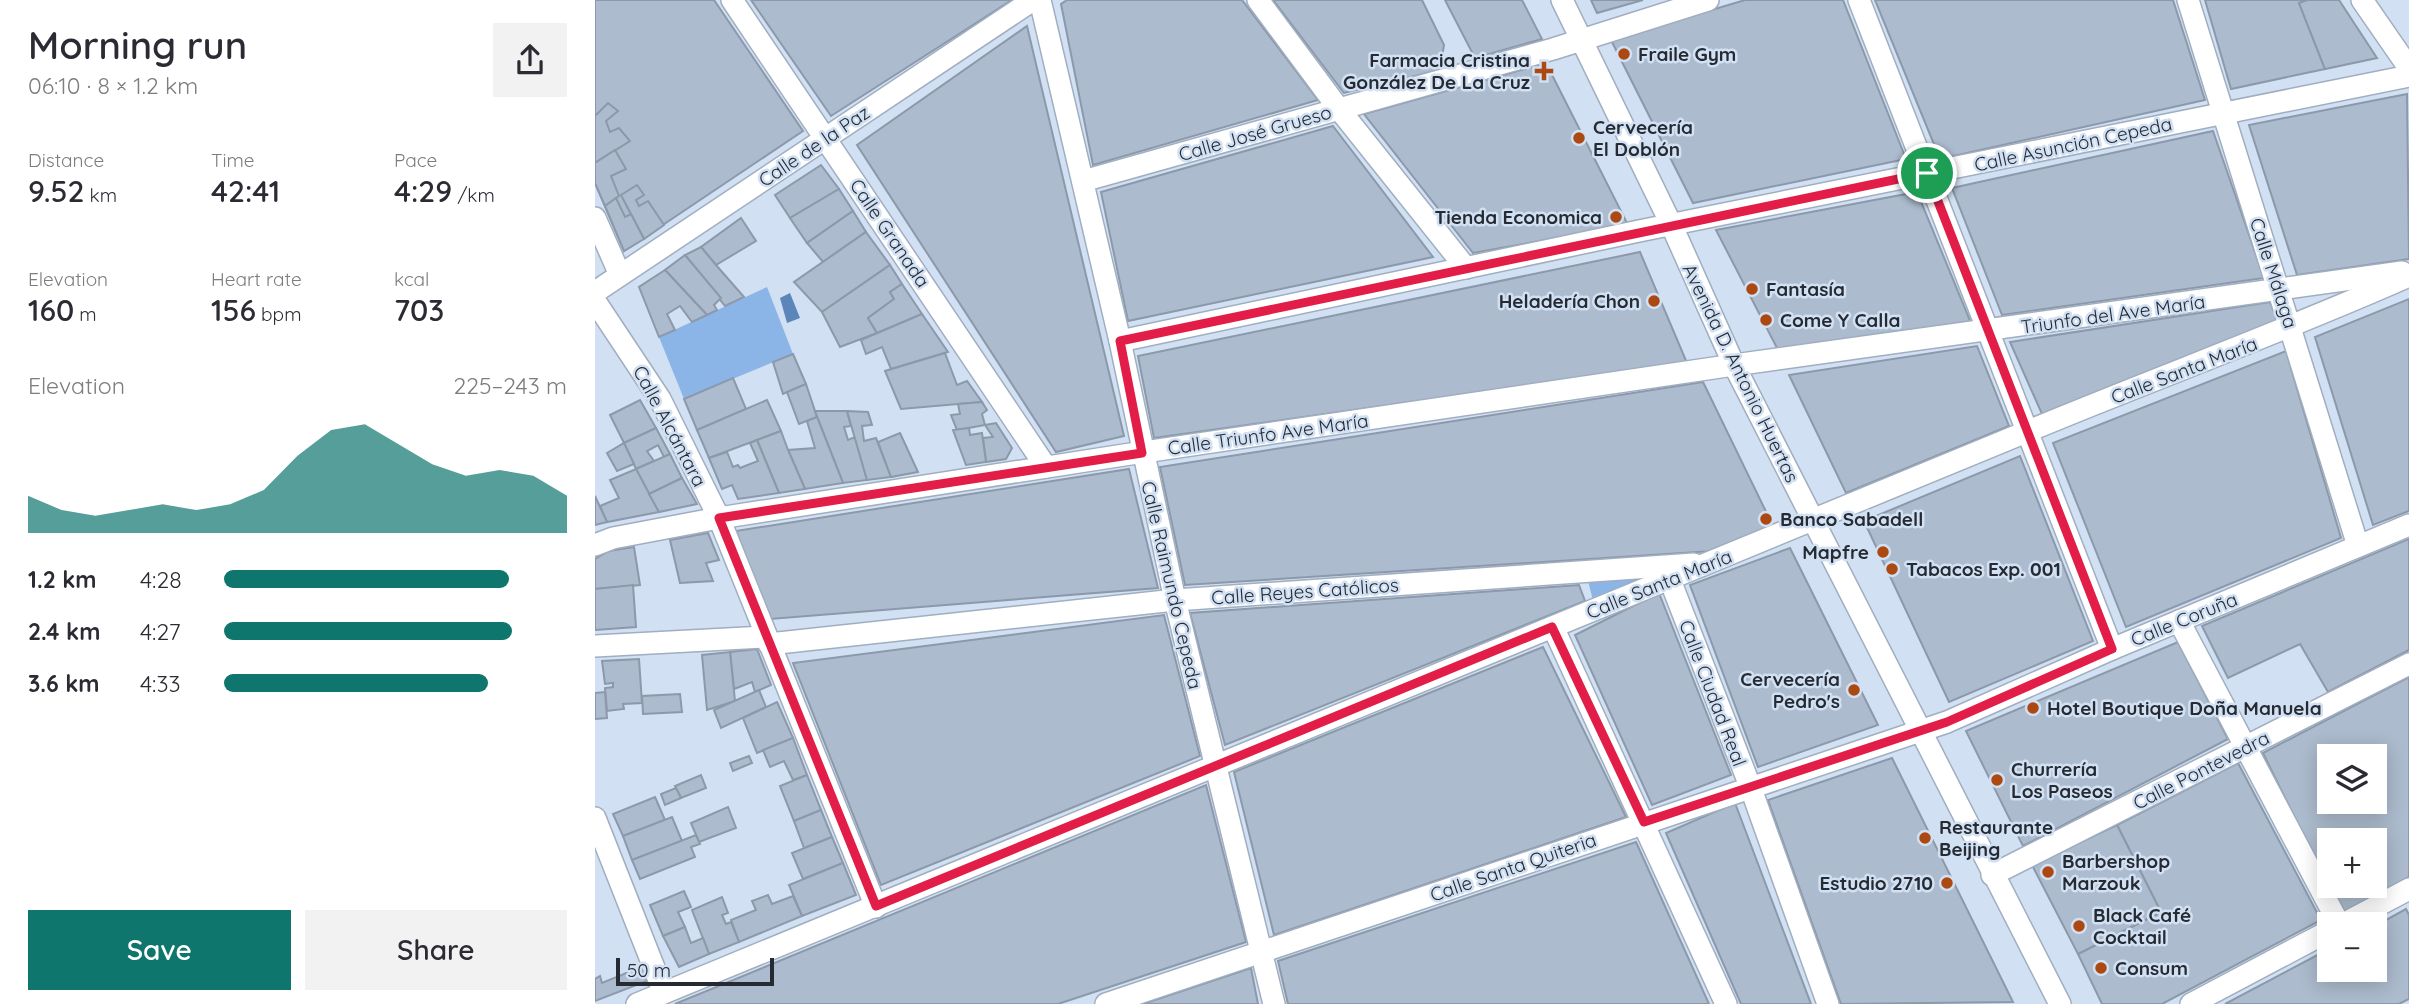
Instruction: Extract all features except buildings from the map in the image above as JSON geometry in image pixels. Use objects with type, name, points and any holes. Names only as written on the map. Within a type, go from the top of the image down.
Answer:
[{"type":"street","name":"Calle Granada","points":[[731,0],[1046,467]]},
{"type":"street","name":"Calle de la Paz","points":[[595,292],[1033,0]]},
{"type":"street","name":"Calle Raimundo Cepeda","points":[[1040,0],[1120,341],[1175,600],[1274,1004]]},
{"type":"street","points":[[1258,0],[1339,109],[1466,268]]},
{"type":"street","name":"Avenida D. Antonio Huertas","points":[[1562,0],[1671,225],[1734,365],[1921,730],[1991,875],[2060,1004]]},
{"type":"street","name":"Calle José Grueso","points":[[1083,181],[1582,40],[1708,0]]},
{"type":"street","points":[[1859,0],[2112,649]]},
{"type":"street","name":"Calle Málaga","points":[[2188,0],[2358,546]]},
{"type":"street","points":[[2362,0],[2409,68]]},
{"type":"street","name":"Calle Asunción Cepeda","points":[[1120,341],[1671,225],[2409,76]]},
{"type":"street","points":[[595,218],[620,275]]},
{"type":"street","name":"Triunfo del Ave María","points":[[1734,365],[2409,274]]},
{"type":"street","name":"Calle Santa María","points":[[637,1004],[1216,768],[1552,627],[1717,562],[2026,432],[2292,328],[2409,274]]},
{"type":"street","name":"Calle Alcántara","points":[[595,301],[660,399],[719,518],[876,906]]},
{"type":"street","name":"Calle Triunfo Ave María","points":[[595,545],[613,538],[719,518],[1734,365]]},
{"type":"street","name":"Calle Coruña","points":[[1921,730],[2409,525]]},
{"type":"street","name":"Calle Reyes Católicos","points":[[595,646],[768,640],[1175,600],[1717,562]]},
{"type":"street","name":"Calle Ciudad Real","points":[[1670,580],[1828,1004]]},
{"type":"street","points":[[2179,621],[2335,912]]},
{"type":"street","points":[[1552,627],[1726,1004]]},
{"type":"street","name":"Calle Pontevedra","points":[[1991,875],[2409,664]]},
{"type":"street","name":"Calle Santa Quiteria","points":[[1106,1004],[1921,730]]},
{"type":"street","points":[[595,818],[664,993]]},
{"type":"street","points":[[2365,912],[2409,890]]},
{"type":"street","points":[[2191,1004],[2317,937]]},
{"type":"shaded area","points":[[767,287],[793,354],[684,399],[659,337]]},
{"type":"shaded area","points":[[790,293],[800,318],[787,323],[780,298]]},
{"type":"shaded area","points":[[1660,575],[1594,604],[1588,581]]},
{"type":"place","name":"Fraile Gym","points":[[1624,54]]},
{"type":"place","name":"Farmacia Cristina González De La Cruz","points":[[1544,71]]},
{"type":"place","name":"Cervecería El Doblón","points":[[1579,138]]},
{"type":"place","name":"Tienda Economica","points":[[1616,217]]},
{"type":"place","name":"Fantasía","points":[[1752,289]]},
{"type":"place","name":"Heladería Chon","points":[[1654,301]]},
{"type":"place","name":"Come Y Calla","points":[[1766,320]]},
{"type":"place","name":"Banco Sabadell","points":[[1766,519]]},
{"type":"place","name":"Mapfre","points":[[1883,552]]},
{"type":"place","name":"Tabacos Exp. 001","points":[[1892,569]]},
{"type":"place","name":"Cervecería Pedro's","points":[[1854,690]]},
{"type":"place","name":"Hotel Boutique Doña Manuela","points":[[2033,708]]},
{"type":"place","name":"Churrería Los Paseos","points":[[1997,780]]},
{"type":"place","name":"Restaurante Beijing","points":[[1925,838]]},
{"type":"place","name":"Barbershop Marzouk","points":[[2048,872]]},
{"type":"place","name":"Estudio 2710","points":[[1947,883]]},
{"type":"place","name":"Black Café Cocktail","points":[[2079,926]]},
{"type":"place","name":"Consum","points":[[2101,968]]},
{"type":"route","points":[[1927,173],[2112,649],[1947,722],[1644,822],[1552,627],[1216,768],[876,906],[719,518],[1142,453],[1120,341],[1927,173]]}]
